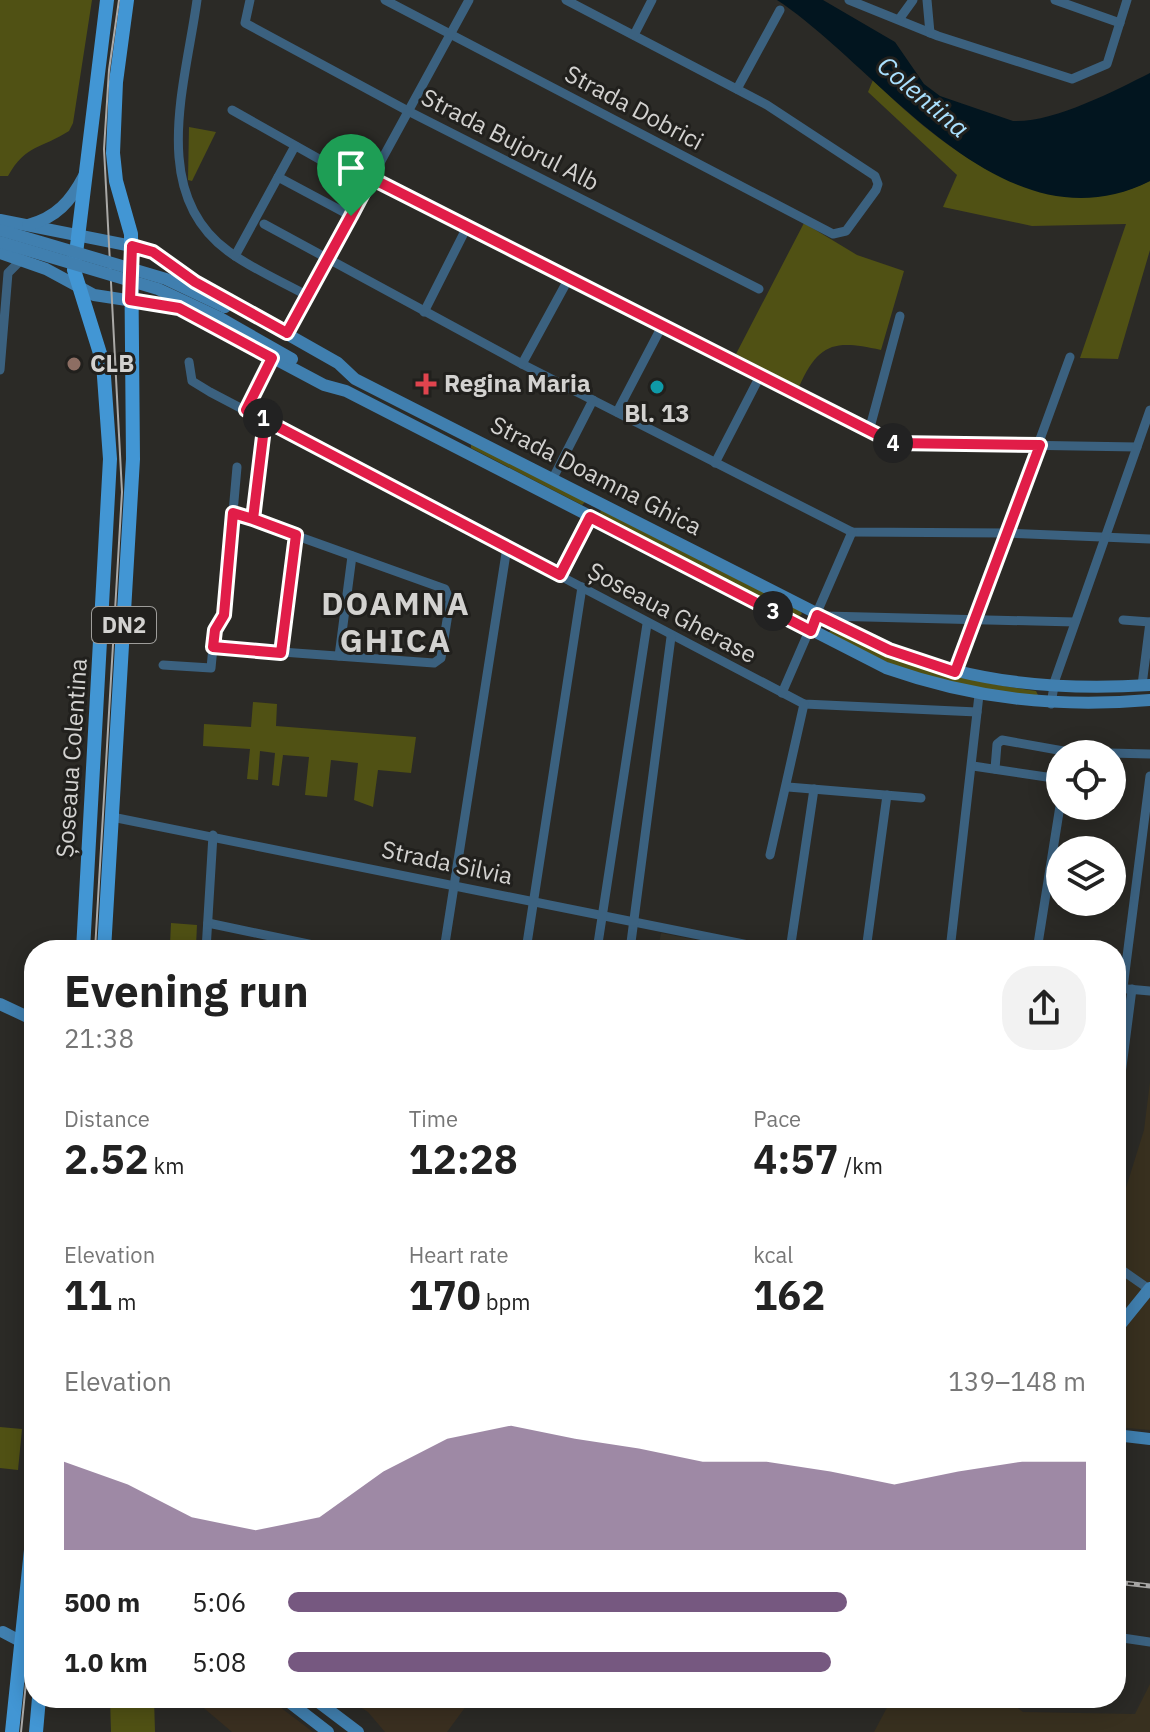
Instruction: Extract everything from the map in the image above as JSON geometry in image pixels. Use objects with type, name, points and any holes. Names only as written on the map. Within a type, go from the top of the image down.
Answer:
[{"type":"main road","name":"Șoseaua Colentina","points":[[84,940],[110,459],[103,363],[74,270],[107,0]]},
{"type":"main road","name":"Șoseaua Colentina","points":[[105,940],[133,459],[132,246],[113,153],[116,82],[127,0]]},
{"type":"main road","points":[[19,226],[55,214],[70,199],[89,166]]},
{"type":"main road","name":"Strada Doamna Ghica","points":[[0,220],[153,252],[195,282],[338,363],[355,379],[889,650],[955,672],[1002,682],[1053,687],[1146,685]]},
{"type":"main road","points":[[0,230],[166,279],[346,391]]},
{"type":"main road","points":[[0,242],[147,285],[222,313],[355,379]]},
{"type":"main road","name":"Strada Doamna Ghica","points":[[0,253],[46,269],[79,290],[179,308],[324,385],[346,391],[886,668],[979,695],[1051,704],[1150,700]]},
{"type":"main road","points":[[0,1004],[24,1015]]},
{"type":"main road","points":[[1126,1318],[1149,1289]]},
{"type":"main road","points":[[1126,1436],[1150,1439]]},
{"type":"main road","points":[[12,1732],[24,1616]]},
{"type":"main road","points":[[36,1732],[38,1708]]},
{"type":"main road","points":[[297,1708],[328,1732]]},
{"type":"main road","points":[[326,1708],[358,1732]]},
{"type":"street","points":[[197,0],[181,122],[179,174],[186,200],[198,220],[235,256],[308,296]]},
{"type":"street","name":"Strada Bujorul Alb","points":[[250,0],[245,23],[408,111],[759,289]]},
{"type":"street","name":"Strada Dobrici","points":[[385,0],[800,218],[841,235],[876,190],[877,180],[767,105],[737,89]]},
{"type":"street","points":[[287,333],[469,0]]},
{"type":"street","points":[[566,0],[737,89],[780,10]]},
{"type":"street","points":[[585,10],[590,0]]},
{"type":"street","points":[[634,35],[652,0]]},
{"type":"street","points":[[849,0],[900,18],[930,33],[1067,79],[1080,78],[1105,66],[1112,54],[1127,0]]},
{"type":"street","points":[[900,18],[913,0]]},
{"type":"street","points":[[927,0],[930,33]]},
{"type":"street","points":[[1055,0],[1120,23]]},
{"type":"street","points":[[232,110],[295,146],[467,227],[894,443],[1137,447]]},
{"type":"street","points":[[235,256],[295,146]]},
{"type":"street","points":[[278,177],[351,216]]},
{"type":"street","points":[[264,224],[522,364],[852,532],[1006,533],[1150,539]]},
{"type":"street","points":[[424,312],[467,227]]},
{"type":"street","points":[[0,370],[8,273],[21,260]]},
{"type":"street","points":[[522,364],[569,278]]},
{"type":"street","points":[[869,431],[900,316]]},
{"type":"street","points":[[617,412],[662,326]]},
{"type":"street","points":[[955,672],[1070,357]]},
{"type":"street","points":[[246,410],[272,358]]},
{"type":"street","name":"Șoseaua Gherase","points":[[189,362],[190,376],[196,385],[560,575],[671,637],[804,704],[977,712]]},
{"type":"street","points":[[715,463],[760,376]]},
{"type":"street","points":[[553,478],[593,400]]},
{"type":"street","points":[[1051,704],[1053,687],[1150,410]]},
{"type":"street","points":[[253,519],[265,420]]},
{"type":"street","points":[[163,665],[211,668],[215,630],[224,615],[237,467]]},
{"type":"street","points":[[213,647],[438,662],[450,601],[445,589],[233,513]]},
{"type":"street","points":[[560,575],[590,517]]},
{"type":"street","points":[[782,693],[852,532]]},
{"type":"street","points":[[281,653],[296,535]]},
{"type":"street","points":[[446,940],[507,547]]},
{"type":"street","points":[[339,656],[352,556]]},
{"type":"street","points":[[528,940],[582,587]]},
{"type":"street","points":[[817,615],[1075,622]]},
{"type":"street","points":[[1123,620],[1150,622],[1146,685]]},
{"type":"street","points":[[598,940],[647,624]]},
{"type":"street","points":[[631,940],[671,637]]},
{"type":"street","points":[[951,940],[979,695]]},
{"type":"street","points":[[770,855],[788,787],[804,704]]},
{"type":"street","points":[[995,769],[997,744],[1002,740],[1046,749]]},
{"type":"street","points":[[1126,754],[1150,754]]},
{"type":"street","points":[[973,766],[1046,777]]},
{"type":"street","points":[[1126,972],[1150,776]]},
{"type":"street","points":[[788,787],[921,798]]},
{"type":"street","points":[[791,940],[814,789]]},
{"type":"street","points":[[867,940],[887,795]]},
{"type":"street","name":"Strada Silvia","points":[[112,817],[723,940]]},
{"type":"street","points":[[1039,940],[1058,820]]},
{"type":"street","points":[[207,940],[213,835]]},
{"type":"street","points":[[208,923],[289,940]]},
{"type":"street","points":[[1126,988],[1150,991]]},
{"type":"street","points":[[1126,1273],[1149,1289]]},
{"type":"street","points":[[1126,1638],[1150,1642]]},
{"type":"shaded area","points":[[0,0],[92,0],[73,123],[69,131],[28,152],[8,176],[0,176]]},
{"type":"shaded area","points":[[873,80],[932,132],[964,156],[999,176],[1035,189],[1073,196],[1111,194],[1150,181],[1150,250],[1118,359],[1080,358],[1126,224],[1032,226],[943,207],[957,175],[868,92]]},
{"type":"shaded area","points":[[189,127],[216,132],[192,181],[188,180]]},
{"type":"shaded area","points":[[804,223],[857,255],[904,271],[881,350],[852,345],[830,348],[814,361],[799,387],[736,354]]},
{"type":"shaded area","points":[[471,443],[586,501],[582,505],[471,448]]},
{"type":"shaded area","points":[[601,508],[800,610],[802,614],[796,618],[600,515]]},
{"type":"shaded area","points":[[833,628],[907,661],[957,676],[1036,691],[1039,697],[975,690],[899,668],[828,633]]},
{"type":"shaded area","points":[[253,702],[277,704],[276,726],[416,737],[411,773],[378,770],[373,807],[354,800],[358,763],[331,760],[327,797],[305,795],[309,757],[283,755],[279,786],[272,785],[275,753],[260,751],[258,780],[247,779],[250,749],[203,746],[204,724],[251,727]]},
{"type":"shaded area","points":[[171,923],[197,925],[196,940],[170,940]]},
{"type":"shaded area","points":[[661,933],[696,940],[660,940]]},
{"type":"shaded area","points":[[1150,1082],[1150,1430],[1126,1428],[1126,1188],[1144,1130]]},
{"type":"shaded area","points":[[0,1427],[22,1429],[18,1470],[0,1468]]},
{"type":"shaded area","points":[[1150,1684],[1150,1732],[874,1732],[887,1708],[1018,1708],[1023,1712],[1135,1714]]},
{"type":"shaded area","points":[[110,1708],[154,1708],[155,1732],[111,1732]]},
{"type":"shaded area","points":[[204,1708],[281,1708],[313,1732],[232,1732]]},
{"type":"shaded area","points":[[362,1708],[465,1708],[447,1732],[385,1732]]},
{"type":"water","name":"Colentina","points":[[777,0],[823,0],[895,42],[924,84],[940,96],[1013,121],[1046,117],[1064,111],[1150,73],[1150,181],[1096,197],[1044,194],[995,174],[948,144]]},
{"type":"tram line","points":[[96,940],[122,492],[104,149],[109,70],[119,0]]},
{"type":"tram line","points":[[21,1732],[24,1702]]},
{"type":"railway","points":[[1126,1583],[1150,1586]]},
{"type":"place","name":"CLB","points":[[74,364]]},
{"type":"place","name":"Regina Maria","points":[[426,384]]},
{"type":"place","name":"Bl. 13","points":[[657,387]]},
{"type":"district","name":"DOAMNA GHICA","points":[[396,622]]},
{"type":"route","points":[[351,216],[287,333],[195,282],[153,252],[132,246],[130,300],[179,308],[272,358],[246,410],[265,420],[253,519],[233,513],[224,615],[215,630],[213,647],[281,653],[296,535],[253,519],[259,469],[265,420],[560,575],[590,517],[811,631],[817,615],[868,642],[955,672],[1040,445],[894,443],[371,178],[351,216]]}]
